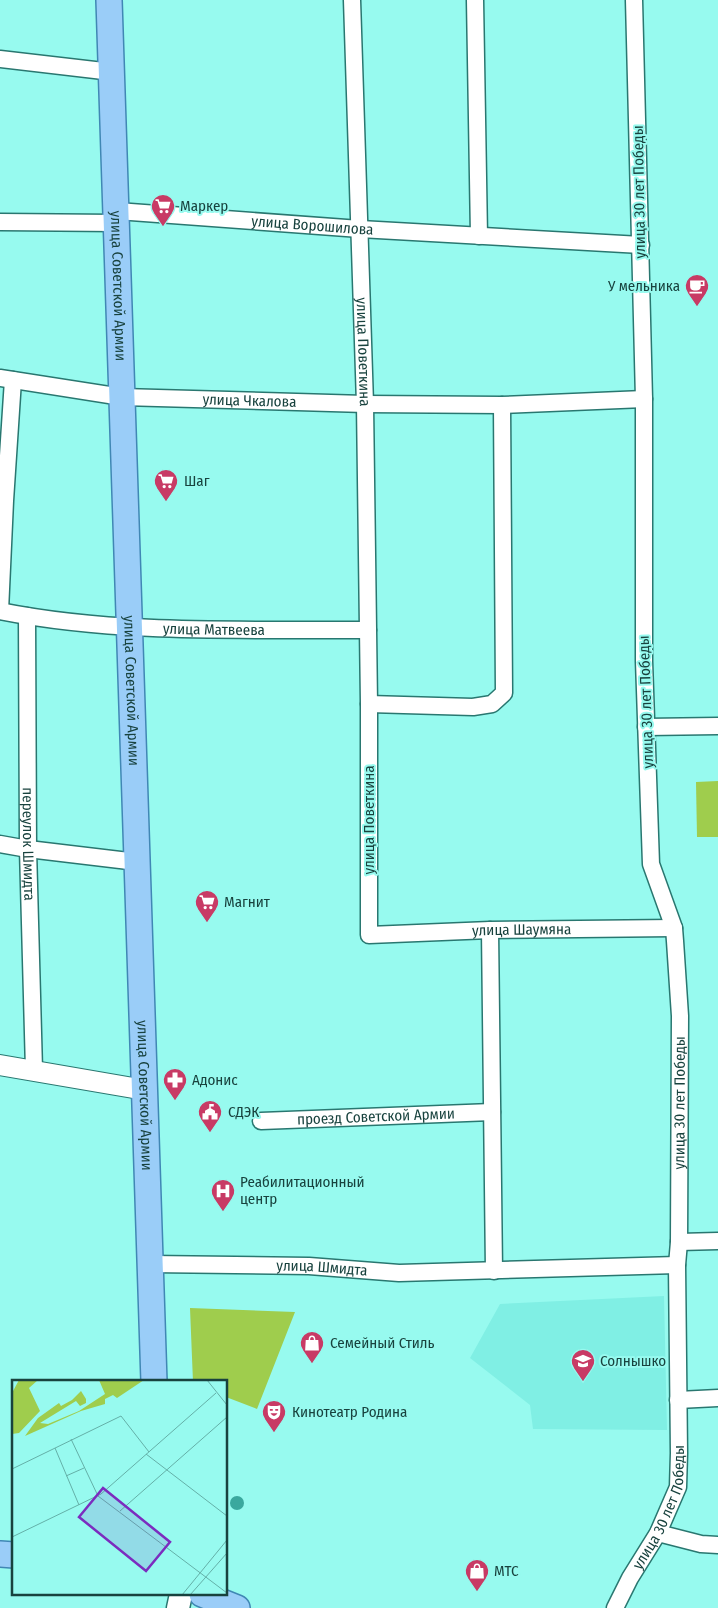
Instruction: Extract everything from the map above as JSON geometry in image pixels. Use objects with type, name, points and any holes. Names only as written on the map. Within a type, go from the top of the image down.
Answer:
[{"type":"main road","name":"улица Советской Армии","points":[[109,0],[154,1380]]},
{"type":"main road","points":[[207,1596],[237,1608]]},
{"type":"street","name":"улица Поветкина","points":[[352,0],[365,404],[369,704],[369,935]]},
{"type":"street","points":[[474,0],[479,236]]},
{"type":"street","name":"улица 30 лет Победы","points":[[615,1608],[630,1578],[658,1533],[678,1487],[679,1453],[677,1265],[679,1242],[680,1016],[674,928],[651,864],[644,661],[644,399],[634,0]]},
{"type":"street","points":[[0,59],[112,72]]},
{"type":"street","name":"улица Ворошилова","points":[[0,222],[117,217],[641,245]]},
{"type":"street","points":[[0,611],[5,501],[7,379]]},
{"type":"street","name":"улица Чкалова","points":[[7,379],[122,397],[365,404],[502,405],[644,399]]},
{"type":"street","points":[[369,704],[473,707],[492,704],[504,693],[502,405]]},
{"type":"street","name":"улица Матвеева","points":[[0,611],[26,616],[130,628],[368,630]]},
{"type":"street","name":"переулок Шмидта","points":[[26,616],[28,849],[34,1070]]},
{"type":"street","points":[[646,727],[718,726]]},
{"type":"street","points":[[0,844],[137,862]]},
{"type":"street","name":"улица Шаумяна","points":[[369,935],[490,930],[674,928]]},
{"type":"street","points":[[490,930],[494,1271]]},
{"type":"street","points":[[0,1065],[144,1090]]},
{"type":"street","name":"проезд Советской Армии","points":[[261,1121],[492,1112]]},
{"type":"street","points":[[679,1242],[718,1241]]},
{"type":"street","name":"улица Шмидта","points":[[150,1264],[309,1266],[399,1273],[677,1265]]},
{"type":"street","points":[[678,1400],[718,1398]]},
{"type":"street","points":[[658,1533],[701,1544],[718,1545]]},
{"type":"shaded area","name":"Солнышко","points":[[664,1296],[667,1430],[533,1429],[530,1405],[470,1358],[500,1304]]},
{"type":"shaded area","points":[[234,1496],[240,1496],[244,1503],[240,1510],[234,1510],[230,1506],[230,1500]]},
{"type":"green space","points":[[718,781],[718,837],[697,837],[696,782]]},
{"type":"green space","points":[[190,1308],[295,1312],[257,1409],[228,1398],[228,1380],[193,1380]]},
{"type":"place","name":"Маркер","points":[[163,227]]},
{"type":"place","name":"У мельника","points":[[697,307]]},
{"type":"place","name":"Шаг","points":[[166,502]]},
{"type":"place","name":"Магнит","points":[[207,923]]},
{"type":"place","name":"Адонис","points":[[175,1101]]},
{"type":"place","name":"СДЭК","points":[[210,1133]]},
{"type":"place","name":"Реабилитационный центр","points":[[223,1212]]},
{"type":"place","name":"Семейный Стиль","points":[[312,1364]]},
{"type":"place","name":"Солнышко","points":[[583,1382]]},
{"type":"place","name":"Кинотеатр Родина","points":[[274,1433]]},
{"type":"place","name":"МТС","points":[[477,1592]]}]
